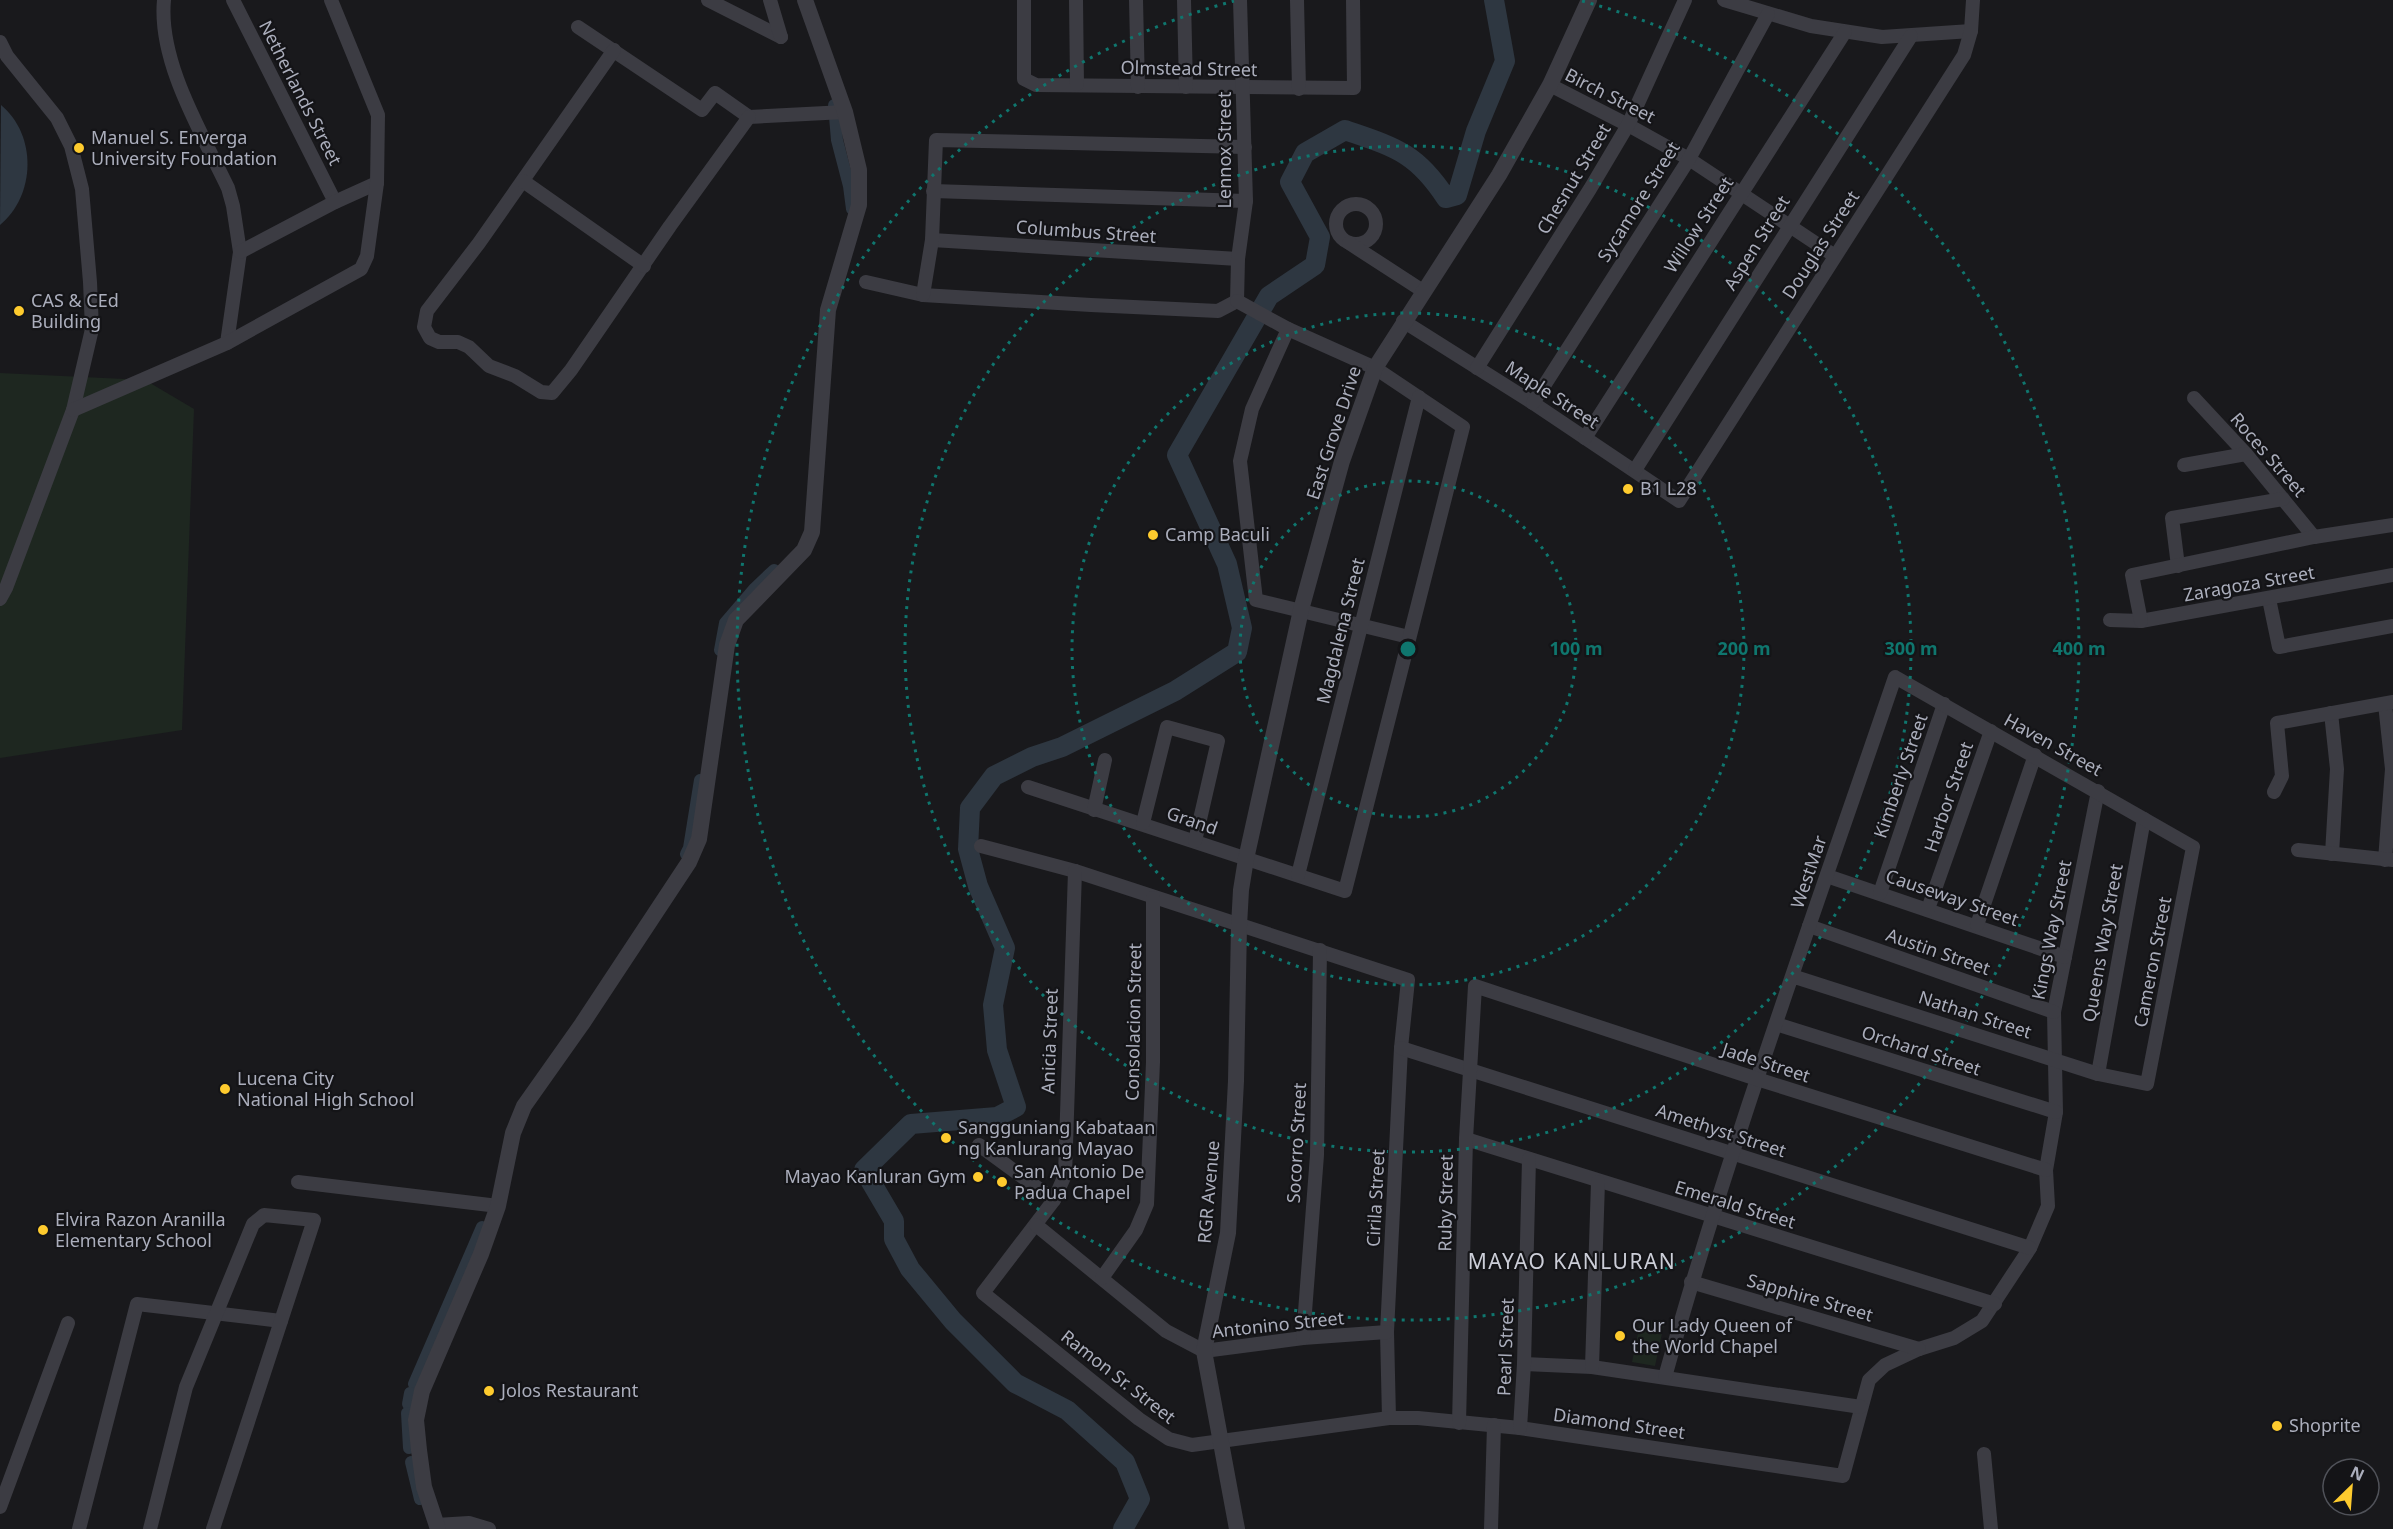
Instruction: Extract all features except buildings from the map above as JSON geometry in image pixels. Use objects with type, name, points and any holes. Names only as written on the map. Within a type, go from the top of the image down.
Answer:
[{"type":"street","points":[[164,0],[163,18],[173,71],[228,188],[233,206],[240,252],[227,343]]},
{"type":"street","name":"Netherlands Street","points":[[233,0],[335,202]]},
{"type":"street","points":[[73,410],[227,343],[361,269],[367,255],[377,183],[378,115],[331,0]]},
{"type":"street","points":[[708,0],[781,37],[770,0]]},
{"type":"street","points":[[489,1529],[469,1523],[437,1527],[424,1487],[419,1450],[416,1420],[422,1391],[481,1254],[498,1206],[513,1133],[524,1106],[640,938],[689,862],[699,839],[727,645],[736,620],[804,550],[812,532],[828,310],[859,205],[859,170],[845,112],[805,0]]},
{"type":"street","name":"Olmstead Street","points":[[1024,0],[1024,79],[1036,85],[1299,89],[1354,88],[1353,0]]},
{"type":"street","points":[[1076,0],[1077,84]]},
{"type":"street","points":[[1136,0],[1138,87]]},
{"type":"street","points":[[1184,0],[1186,87]]},
{"type":"street","name":"Lennox Street","points":[[1237,301],[1238,259],[1246,201],[1240,0]]},
{"type":"street","points":[[1297,0],[1299,89]]},
{"type":"street","name":"East Grove Drive","points":[[1241,890],[1246,858],[1301,610],[1342,461],[1375,368],[1403,321],[1499,175],[1550,85],[1589,0]]},
{"type":"street","name":"Chesnut Street","points":[[1477,368],[1628,125],[1685,0]]},
{"type":"street","points":[[1724,0],[1811,26],[1882,37],[1971,31]]},
{"type":"street","name":"Douglas Street","points":[[1679,501],[1964,55],[1971,31],[1973,0]]},
{"type":"street","name":"Sycamore Street","points":[[1533,403],[1689,159],[1768,14]]},
{"type":"street","points":[[578,27],[702,110],[715,93],[749,117],[845,112]]},
{"type":"street","name":"Willow Street","points":[[1585,438],[1845,32]]},
{"type":"street","name":"Aspen Street","points":[[1635,470],[1911,36]]},
{"type":"street","points":[[0,42],[6,56],[57,118],[71,146],[82,189],[92,329],[73,410],[0,599]]},
{"type":"street","points":[[614,50],[523,181],[427,311],[424,327],[430,338],[439,342],[458,342],[469,347],[489,366],[515,376],[542,392],[552,393],[749,117]]},
{"type":"street","name":"Birch Street","points":[[1550,85],[1689,159],[1835,256]]},
{"type":"street","points":[[923,295],[932,240],[936,140],[1245,147]]},
{"type":"street","points":[[523,181],[644,266]]},
{"type":"street","points":[[240,252],[335,202],[377,183]]},
{"type":"street","points":[[933,191],[1246,201]]},
{"type":"street","name":"Columbus Street","points":[[932,240],[1238,259]]},
{"type":"street","points":[[1347,242],[1423,291]]},
{"type":"street","points":[[866,282],[923,295],[1218,311],[1237,301],[1288,329],[1375,368],[1463,427],[1409,637],[1256,600],[1240,461],[1251,409],[1288,329]]},
{"type":"street","name":"Maple Street","points":[[1403,321],[1533,403],[1679,501]]},
{"type":"street","name":"Magdalena Street","points":[[1298,875],[1419,397]]},
{"type":"street","name":"Roces Street","points":[[2194,398],[2246,454],[2314,537]]},
{"type":"street","points":[[2184,465],[2246,454]]},
{"type":"street","points":[[2178,566],[2172,518],[2283,499]]},
{"type":"street","points":[[2141,621],[2132,575],[2314,537],[2393,525]]},
{"type":"street","name":"Zaragoza Street","points":[[2110,620],[2141,621],[2393,575]]},
{"type":"street","points":[[2270,599],[2279,647],[2393,626]]},
{"type":"street","name":"Grand","points":[[1028,787],[1345,891],[1409,637]]},
{"type":"street","name":"Haven Street","points":[[1895,677],[2193,847]]},
{"type":"street","name":"WestMar","points":[[1665,1377],[1691,1282],[1732,1154],[1895,677]]},
{"type":"street","points":[[2274,792],[2282,776],[2277,723],[2389,703],[2392,769],[2389,860],[2298,850]]},
{"type":"street","name":"Kimberly Street","points":[[1880,893],[1944,704]]},
{"type":"street","points":[[2331,713],[2337,769],[2332,854]]},
{"type":"street","points":[[1143,824],[1167,727],[1218,741],[1195,841]]},
{"type":"street","name":"Harbor Street","points":[[1928,909],[1991,731]]},
{"type":"street","points":[[1977,925],[2035,755]]},
{"type":"street","points":[[1094,810],[1105,760]]},
{"type":"street","name":"Kings Way Street","points":[[1843,1476],[1869,1380],[1885,1365],[1919,1348],[1954,1338],[1982,1321],[2030,1248],[2048,1206],[2046,1170],[2056,1112],[2054,1012],[2098,791]]},
{"type":"street","name":"Queens Way Street","points":[[2097,1074],[2144,819]]},
{"type":"street","points":[[981,846],[1075,871],[1239,926],[1320,950]]},
{"type":"street","name":"Cameron Street","points":[[2147,1084],[2193,847]]},
{"type":"street","name":"Anicia Street","points":[[983,1293],[1054,1200],[1065,1175],[1075,871]]},
{"type":"street","name":"Causeway Street","points":[[1827,876],[1977,925],[2065,957]]},
{"type":"street","name":"RGR Avenue","points":[[1237,1529],[1204,1351],[1228,1233],[1236,1081],[1241,890]]},
{"type":"street","name":"Consolacion Street","points":[[1102,1278],[1136,1230],[1147,1204],[1153,1062],[1153,898]]},
{"type":"street","name":"Austin Street","points":[[1809,926],[2054,1012]]},
{"type":"street","name":"Cirila Street","points":[[1320,950],[1408,980],[1401,1048],[1387,1332],[1389,1418]]},
{"type":"street","name":"Socorro Street","points":[[1303,1338],[1317,1155],[1320,950]]},
{"type":"street","name":"Nathan Street","points":[[1792,976],[2097,1074],[2147,1084]]},
{"type":"street","name":"Ruby Street","points":[[1459,1423],[1468,1069],[1475,986]]},
{"type":"street","name":"Jade Street","points":[[1475,986],[1757,1079],[2046,1170]]},
{"type":"street","name":"Orchard Street","points":[[1776,1024],[2056,1112]]},
{"type":"street","name":"Amethyst Street","points":[[1401,1048],[2030,1248]]},
{"type":"street","name":"Emerald Street","points":[[1466,1139],[1995,1304]]},
{"type":"street","points":[[979,1145],[1054,1200]]},
{"type":"street","name":"Pearl Street","points":[[1520,1428],[1524,1364],[1529,1159]]},
{"type":"street","points":[[298,1182],[498,1206]]},
{"type":"street","points":[[1592,1367],[1598,1182]]},
{"type":"street","points":[[150,1529],[186,1387],[253,1224],[264,1215],[314,1220],[213,1529]]},
{"type":"street","name":"Antonino Street","points":[[1036,1225],[1166,1331],[1204,1351],[1303,1338],[1387,1332]]},
{"type":"street","name":"Sapphire Street","points":[[1691,1282],[1919,1348]]},
{"type":"street","name":"Ramon Sr. Street","points":[[983,1293],[1139,1419],[1169,1439],[1192,1445],[1389,1418]]},
{"type":"street","points":[[79,1529],[137,1304],[281,1320]]},
{"type":"street","points":[[0,1507],[68,1323]]},
{"type":"street","points":[[1524,1364],[1592,1367],[1861,1407]]},
{"type":"street","name":"Diamond Street","points":[[1389,1418],[1418,1418],[1520,1428],[1843,1476]]},
{"type":"street","points":[[1491,1529],[1494,1425]]},
{"type":"street","points":[[1984,1454],[1991,1529]]},
{"type":"shaded area","points":[[1,105],[13,118],[21,132],[28,165],[26,182],[20,198],[12,212],[0,225]]},
{"type":"shaded area","points":[[0,373],[145,380],[194,409],[182,730],[0,758]]},
{"type":"shaded area","points":[[1641,1319],[1664,1324],[1655,1366],[1632,1362]]},
{"type":"waterway","points":[[1123,1529],[1140,1499],[1125,1462],[1067,1410],[1015,1383],[953,1321],[910,1269],[894,1239],[894,1221],[864,1170],[911,1124],[997,1117],[1016,1107],[997,1050],[993,1005],[1005,948],[978,886],[968,849],[970,808],[994,776],[1032,757],[1062,747],[1175,691],[1237,652],[1242,628],[1227,564],[1177,455],[1269,296],[1315,265],[1320,237],[1290,182],[1305,153],[1345,130],[1403,153],[1424,170],[1446,198],[1457,195],[1476,131],[1505,61],[1494,0]]},
{"type":"waterway","points":[[834,105],[837,140],[849,186],[852,209]]},
{"type":"waterway","points":[[720,650],[725,623],[774,570]]},
{"type":"waterway","points":[[686,854],[689,848],[700,780]]},
{"type":"waterway","points":[[414,1384],[482,1227]]},
{"type":"waterway","points":[[408,1404],[410,1393]]},
{"type":"waterway","points":[[407,1413],[409,1448]]},
{"type":"waterway","points":[[411,1462],[420,1499]]},
{"type":"place","name":"Manuel S. Enverga University Foundation","points":[[79,148]]},
{"type":"place","name":"CAS & CEd Building","points":[[19,311]]},
{"type":"place","name":"B1 L28","points":[[1628,489]]},
{"type":"place","name":"Camp Baculi","points":[[1153,535]]},
{"type":"place","name":"Lucena City National High School","points":[[225,1089]]},
{"type":"place","name":"Sangguniang Kabataan ng Kanlurang Mayao","points":[[946,1138]]},
{"type":"place","name":"Mayao Kanluran Gym","points":[[978,1177]]},
{"type":"place","name":"San Antonio De Padua Chapel","points":[[1002,1182]]},
{"type":"place","name":"Elvira Razon Aranilla Elementary School","points":[[43,1230]]},
{"type":"place","name":"Our Lady Queen of the World Chapel","points":[[1620,1336]]},
{"type":"place","name":"Jolos Restaurant","points":[[489,1391]]},
{"type":"place","name":"Shoprite","points":[[2277,1426]]},
{"type":"district","name":"MAYAO KANLURAN","points":[[1572,1262]]}]
